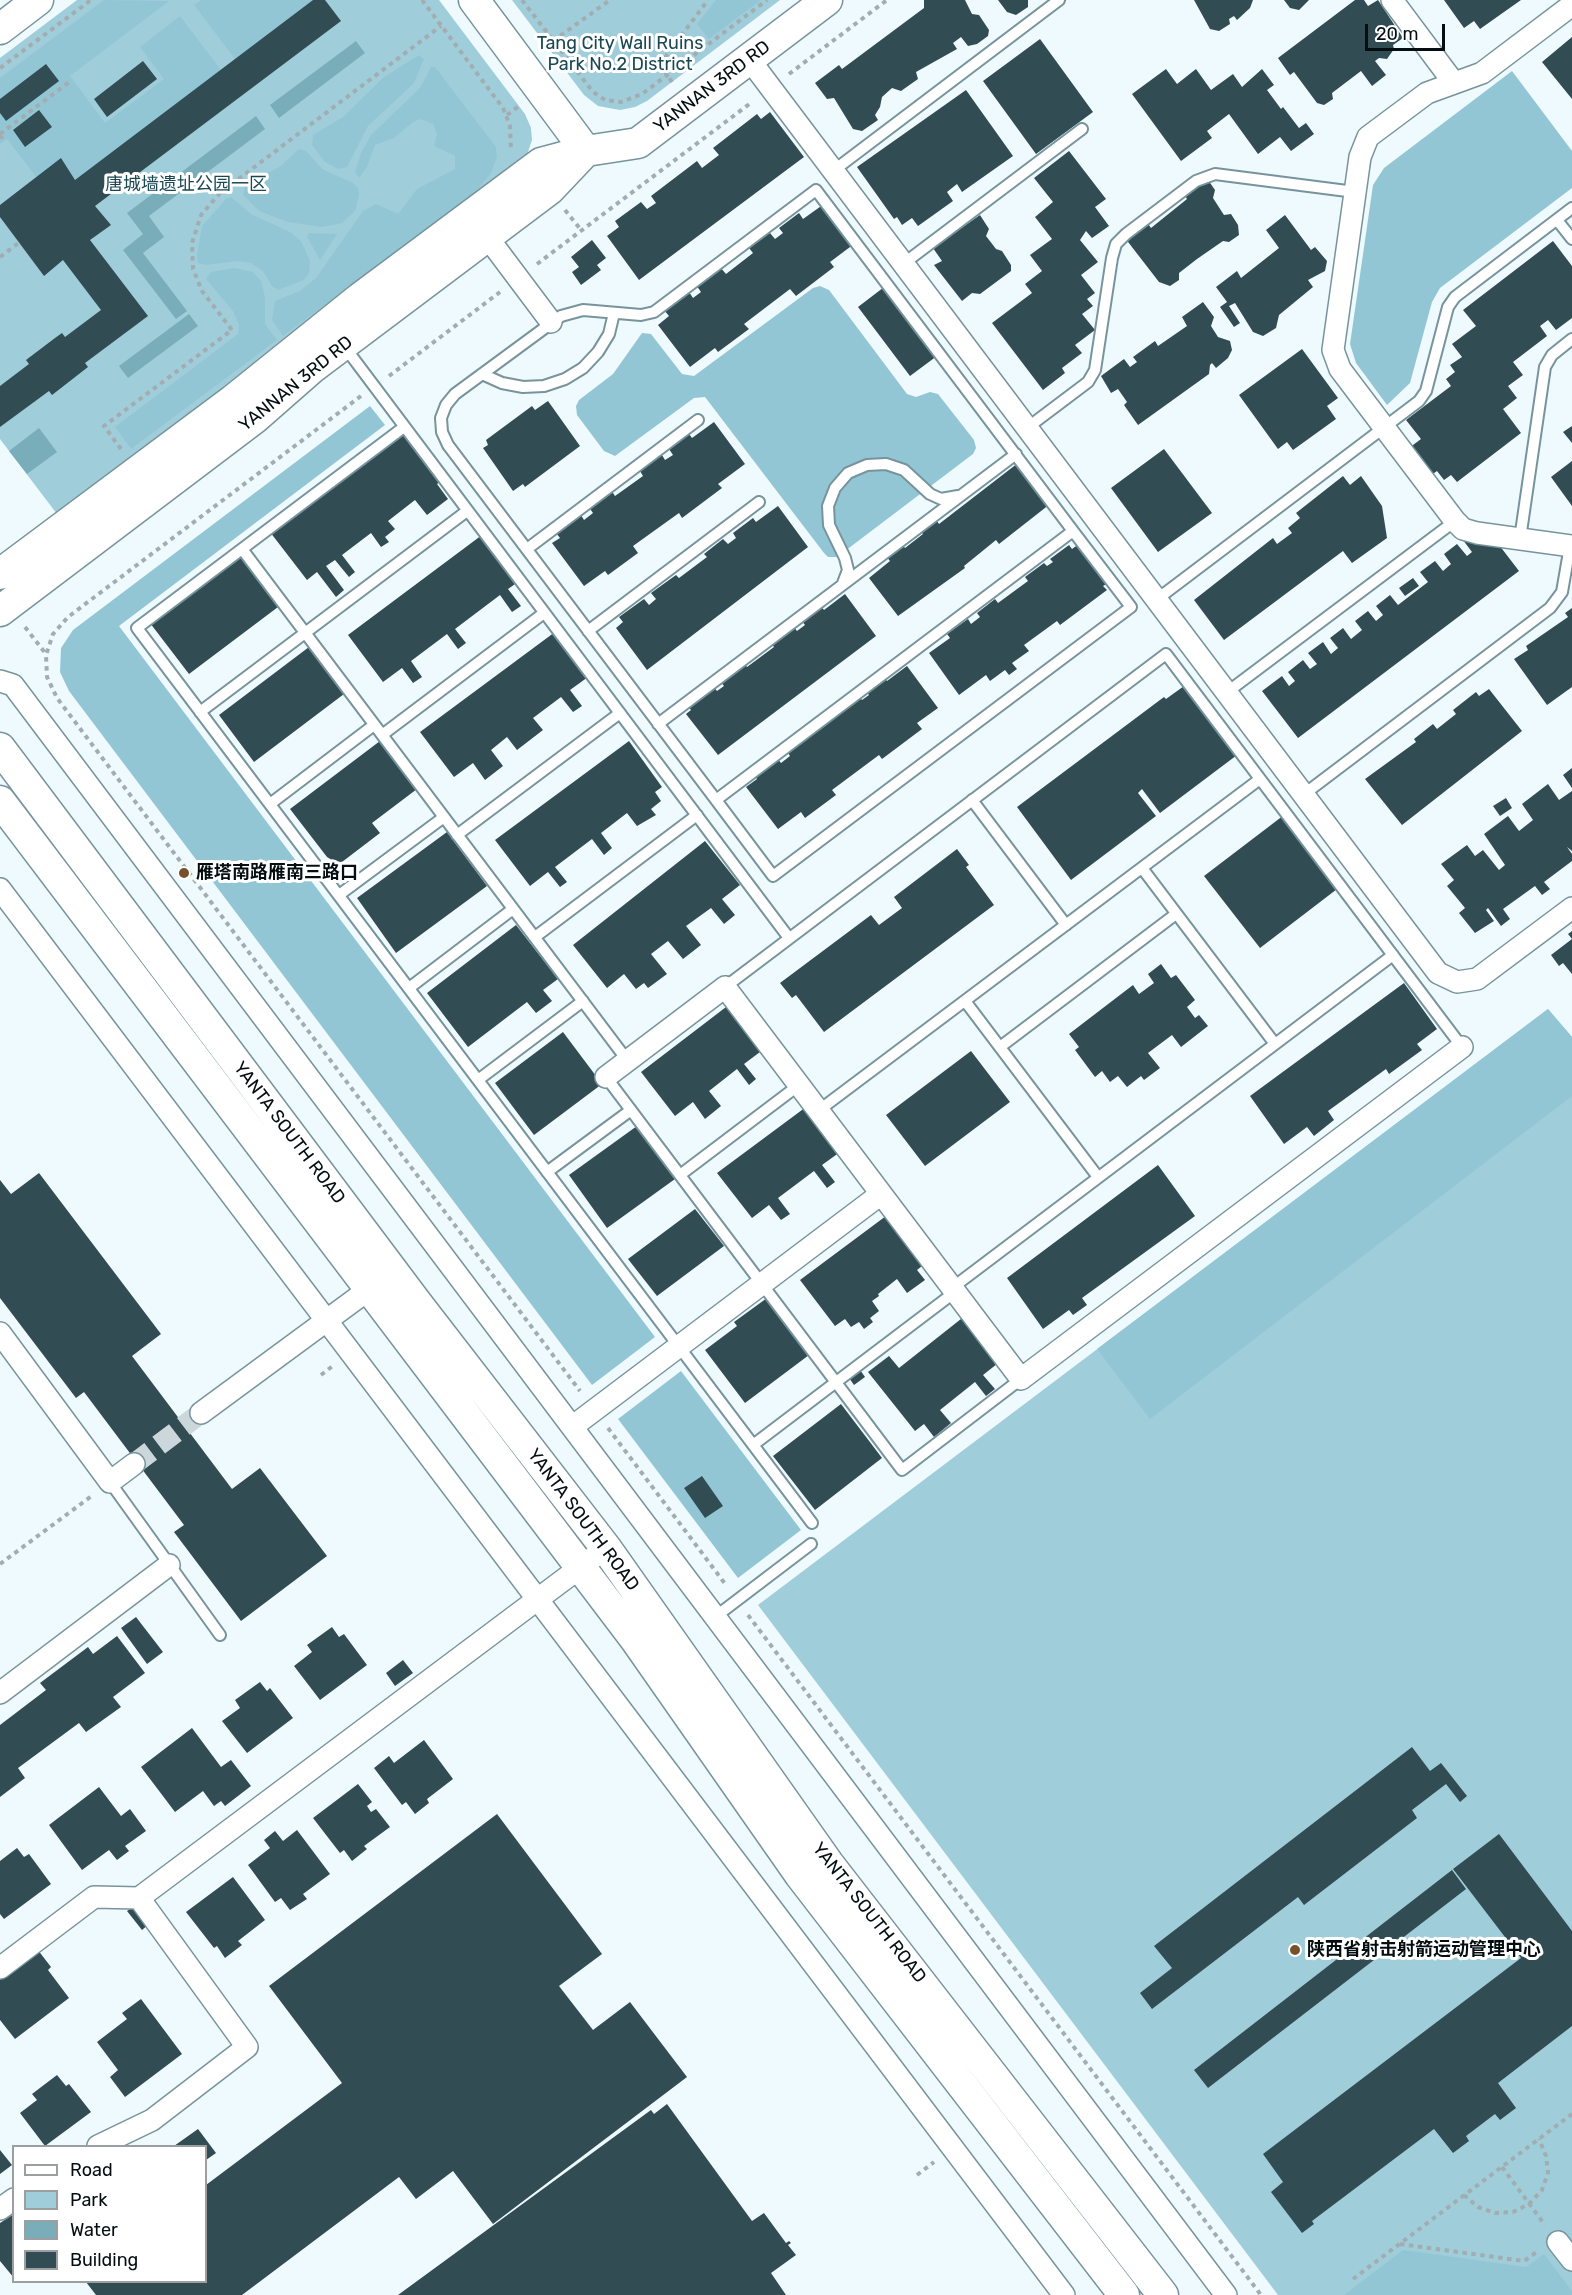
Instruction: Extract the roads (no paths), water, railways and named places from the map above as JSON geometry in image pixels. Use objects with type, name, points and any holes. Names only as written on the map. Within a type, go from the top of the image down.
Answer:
[{"type":"main road","points":[[0,29],[38,0]]},
{"type":"main road","points":[[474,0],[586,151]]},
{"type":"main road","name":"YANNAN 3RD RD","points":[[0,574],[233,400],[360,298],[541,163],[586,151],[638,143],[827,0]]},
{"type":"main road","name":"YANNAN 3RD RD","points":[[0,611],[255,418],[312,368],[488,238],[550,189],[586,151]]},
{"type":"main road","name":"YANTA SOUTH ROAD","points":[[0,748],[416,1302],[606,1548],[828,1863],[1162,2295]]},
{"type":"main road","name":"YANTA SOUTH ROAD","points":[[0,801],[368,1290],[581,1568],[800,1875],[1124,2295]]},
{"type":"street","points":[[1392,0],[1454,83]]},
{"type":"street","points":[[1571,546],[1470,532],[1455,521],[1340,369],[1333,350],[1361,149],[1368,138],[1427,93],[1482,73],[1572,5]]},
{"type":"street","points":[[749,59],[1433,968],[1450,980],[1464,982],[1477,979],[1572,908]]},
{"type":"street","points":[[488,238],[551,322]]},
{"type":"street","points":[[0,681],[13,685],[19,692],[1226,2295]]},
{"type":"street","points":[[0,889],[1064,2295]]},
{"type":"street","points":[[606,1077],[725,987],[1020,1379],[1462,1047]]},
{"type":"street","points":[[572,1427],[881,1194]]},
{"type":"street","points":[[201,1413],[368,1290]]},
{"type":"street","points":[[3,1342],[110,1482],[134,1464]]},
{"type":"street","points":[[0,1968],[94,1897],[139,1898],[606,1548]]},
{"type":"street","points":[[0,1693],[170,1565]]},
{"type":"street","points":[[100,2145],[152,2120],[247,2047],[139,1898]]},
{"type":"street","points":[[1557,2240],[1572,2260]]},
{"type":"lane","points":[[832,171],[1059,0]]},
{"type":"lane","points":[[903,264],[1082,129]]},
{"type":"lane","points":[[1027,429],[1082,387],[1095,370],[1116,244],[1196,181],[1215,174],[1355,192]]},
{"type":"lane","points":[[816,190],[1131,607],[773,876],[448,445],[442,432],[441,418],[446,405],[455,394],[551,322],[561,316],[583,310],[641,315],[654,312],[816,190]]},
{"type":"lane","points":[[1156,600],[1415,405],[1426,391],[1446,313],[1455,297],[1572,208]]},
{"type":"lane","points":[[1557,220],[1572,239]]},
{"type":"lane","points":[[482,374],[502,383],[523,387],[544,386],[565,379],[583,368],[598,352],[609,334],[614,313]]},
{"type":"lane","points":[[1520,539],[1545,367],[1552,355],[1572,339]]},
{"type":"lane","points":[[343,345],[789,938]]},
{"type":"lane","points":[[527,549],[698,420]]},
{"type":"lane","points":[[404,427],[137,628],[812,1522]]},
{"type":"lane","points":[[658,724],[1016,454]]},
{"type":"lane","points":[[837,589],[845,580],[848,570],[845,558],[829,525],[828,506],[835,488],[848,473],[867,465],[886,464],[904,470],[930,494],[941,500],[953,499],[966,492]]},
{"type":"lane","points":[[588,631],[759,502]]},
{"type":"lane","points":[[201,712],[467,511]]},
{"type":"lane","points":[[1226,693],[1455,521]]},
{"type":"lane","points":[[716,800],[1074,531]]},
{"type":"lane","points":[[1303,795],[1550,608],[1562,592],[1571,546]]},
{"type":"lane","points":[[242,549],[627,1060]]},
{"type":"lane","points":[[382,735],[544,613]]},
{"type":"lane","points":[[725,987],[1166,654],[1462,1047]]},
{"type":"lane","points":[[458,835],[620,713]]},
{"type":"lane","points":[[270,804],[374,725]]},
{"type":"lane","points":[[819,1111],[1260,779]]},
{"type":"lane","points":[[972,800],[1066,925]]},
{"type":"lane","points":[[535,937],[697,815]]},
{"type":"lane","points":[[339,896],[444,817]]},
{"type":"lane","points":[[1142,868],[1275,1044]]},
{"type":"lane","points":[[409,988],[513,909]]},
{"type":"lane","points":[[1000,1047],[1176,914]]},
{"type":"lane","points":[[753,1445],[1098,1177],[1393,955]]},
{"type":"lane","points":[[478,1080],[583,1001]]},
{"type":"lane","points":[[965,1001],[1098,1177]]},
{"type":"lane","points":[[606,1077],[902,1470],[1020,1379]]},
{"type":"lane","points":[[680,1175],[799,1085]]},
{"type":"lane","points":[[547,1172],[631,1110]]},
{"type":"lane","points":[[110,1482],[220,1635]]},
{"type":"lane","points":[[715,1617],[811,1544]]},
{"type":"water","points":[[356,41],[365,53],[279,118],[270,105]]},
{"type":"water","points":[[256,116],[265,129],[149,216],[164,237],[143,253],[187,311],[176,319],[123,250],[143,234],[127,213]]},
{"type":"water","points":[[189,314],[198,326],[128,378],[119,366]]},
{"type":"water","points":[[39,428],[57,452],[27,474],[9,451]]},
{"type":"tunnel","points":[[134,1464],[201,1413]]},
{"type":"place","name":"雁塔南路雁南三路口","points":[[184,873]]},
{"type":"place","name":"陕西省射击射箭运动管理中心","points":[[1295,1950]]},
{"type":"park label","name":"Tang City Wall Ruins Park No.2 District","points":[[620,54]]},
{"type":"park label","name":"唐城墙遗址公园一区","points":[[186,185]]}]
